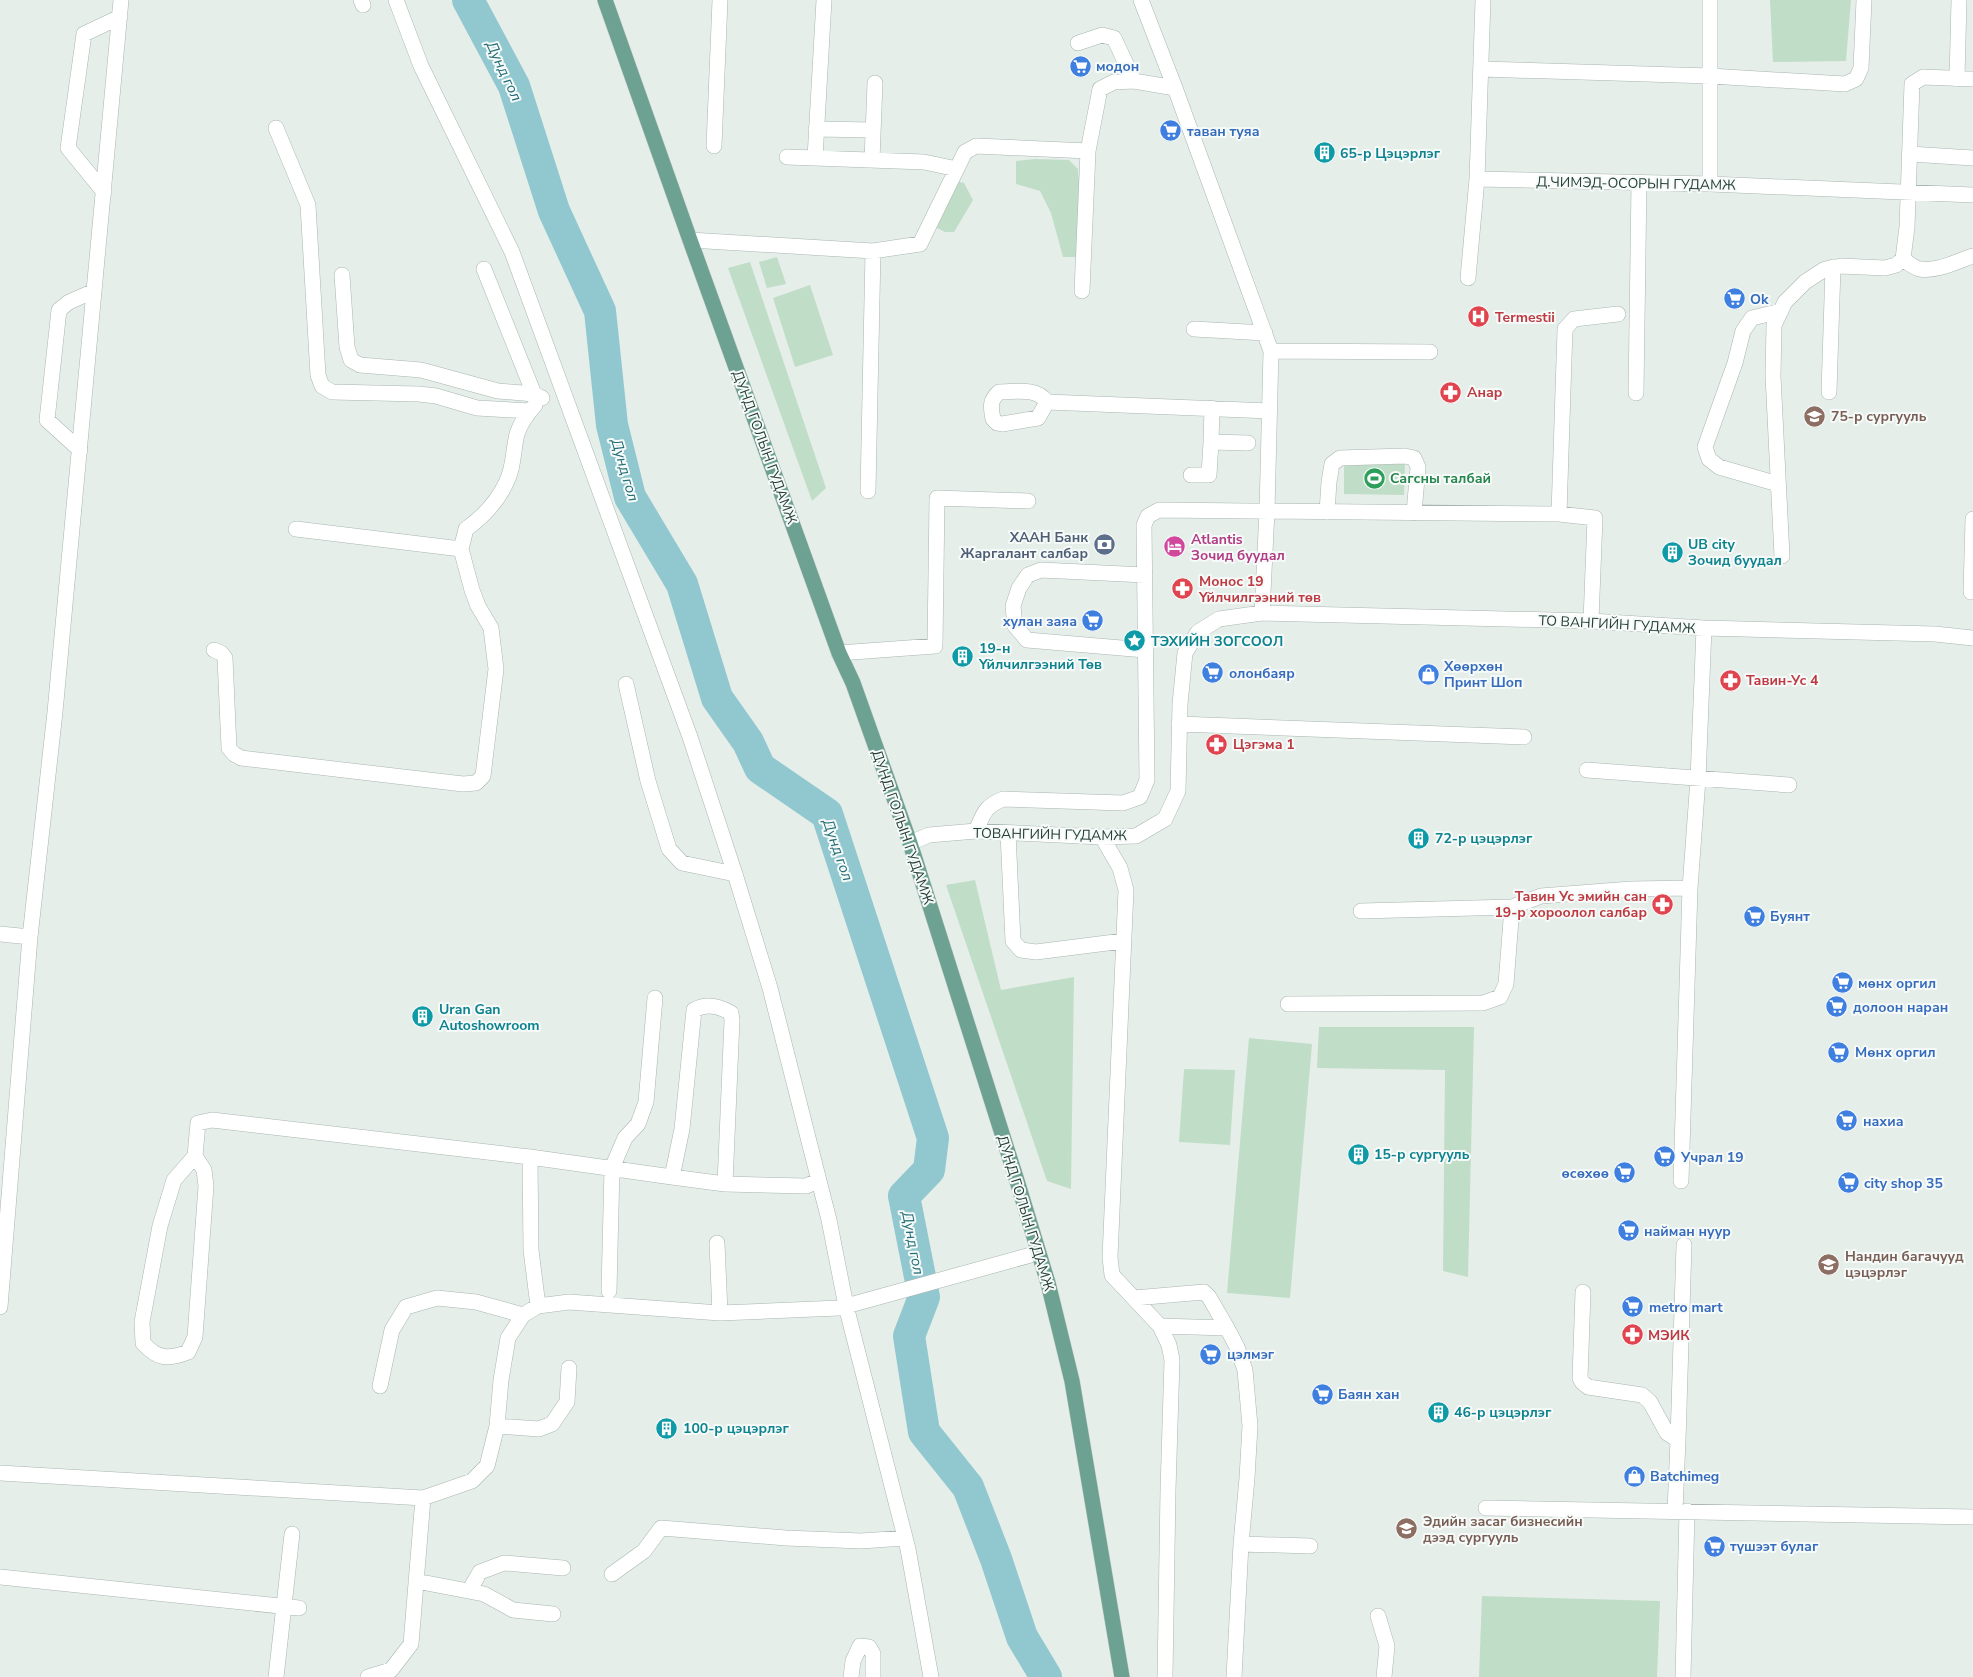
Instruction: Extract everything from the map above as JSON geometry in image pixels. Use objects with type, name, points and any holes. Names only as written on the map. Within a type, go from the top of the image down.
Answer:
[{"type":"main road","name":"ДУНД ГОЛЫН ГУДАМЖ","points":[[605,0],[839,652],[853,683],[910,843],[1018,1184],[1048,1283],[1072,1381],[1122,1677]]},
{"type":"street","points":[[0,1307],[30,937],[56,712],[121,0]]},
{"type":"street","points":[[396,0],[421,66],[512,252],[690,737],[736,874],[801,1104],[818,1181],[829,1220],[846,1306],[905,1538],[931,1677]]},
{"type":"street","points":[[714,146],[720,0]]},
{"type":"street","points":[[815,158],[824,0]]},
{"type":"street","points":[[1140,0],[1175,88],[1271,351],[1268,511],[1262,613]]},
{"type":"street","points":[[1468,278],[1477,179],[1483,0]]},
{"type":"street","points":[[1710,0],[1710,184]]},
{"type":"street","points":[[1481,69],[1710,76],[1841,84],[1853,81],[1858,76],[1861,68],[1864,0]]},
{"type":"street","points":[[1957,79],[1959,0]]},
{"type":"street","points":[[104,192],[68,148],[84,34],[120,17]]},
{"type":"street","points":[[1078,43],[1102,35],[1114,38],[1134,81]]},
{"type":"street","points":[[1782,556],[1773,376],[1774,325],[1785,302],[1805,282],[1825,269],[1833,267],[1885,268],[1896,265],[1903,259],[1909,192],[1912,84],[1923,77],[1973,79]]},
{"type":"street","points":[[1082,291],[1088,151],[1100,89],[1114,82],[1134,81],[1175,88]]},
{"type":"street","points":[[872,160],[875,83]]},
{"type":"street","points":[[276,128],[308,205],[318,375],[322,386],[332,392],[419,394],[436,396],[477,408],[530,411]]},
{"type":"street","points":[[816,129],[873,130]]},
{"type":"street","points":[[690,240],[873,251],[920,244],[965,152],[976,146],[1088,151]]},
{"type":"street","points":[[1910,154],[1973,158]]},
{"type":"street","points":[[788,157],[924,162],[957,169]]},
{"type":"street","name":"Д.ЧИМЭД-ОСОРЫН ГУДАМЖ","points":[[1477,179],[1710,184],[1973,195]]},
{"type":"street","points":[[1636,393],[1639,183]]},
{"type":"street","points":[[868,491],[873,251]]},
{"type":"street","points":[[1903,259],[1918,269],[1930,269],[1973,256]]},
{"type":"street","points":[[1829,392],[1833,267]]},
{"type":"street","points":[[484,269],[538,396]]},
{"type":"street","points":[[342,275],[347,347],[351,360],[360,366],[421,370],[498,391],[538,396],[560,386]]},
{"type":"street","points":[[80,450],[47,420],[59,310],[68,302],[94,291]]},
{"type":"street","points":[[1778,484],[1719,467],[1709,459],[1705,447],[1735,362],[1743,331],[1752,318],[1781,311]]},
{"type":"street","points":[[1558,514],[1564,329],[1574,319],[1618,314]]},
{"type":"street","points":[[1194,329],[1265,333]]},
{"type":"street","points":[[1271,351],[1430,352]]},
{"type":"street","points":[[214,650],[221,653],[225,658],[229,748],[241,758],[463,784],[476,783],[483,776],[486,764],[496,669],[491,628],[478,606],[461,549],[466,529],[492,506],[507,482],[518,433],[538,396]]},
{"type":"street","points":[[1047,402],[1270,411]]},
{"type":"street","points":[[1191,475],[1209,475],[1212,408]]},
{"type":"street","points":[[1211,442],[1248,443]]},
{"type":"street","points":[[1327,512],[1328,482],[1332,464],[1340,458],[1405,456],[1414,458],[1418,466],[1414,513]]},
{"type":"street","points":[[839,652],[934,646],[937,498],[1028,501]]},
{"type":"street","points":[[976,831],[983,814],[991,804],[1003,799],[1123,803],[1140,797],[1147,780],[1144,525],[1148,516],[1158,510],[1558,514],[1595,518],[1591,621]]},
{"type":"street","points":[[1971,592],[1973,519]]},
{"type":"street","points":[[296,529],[461,549]]},
{"type":"street","points":[[1145,575],[1041,570],[1028,575],[1019,588],[1013,606],[1016,626],[1027,640],[1145,650]]},
{"type":"street","name":"ТО ВАНГИЙН ГУДАМЖ","points":[[1262,613],[1591,621],[1704,628],[1935,634],[1973,638]]},
{"type":"street","name":"ТОВАНГИЙН ГУДАМЖ","points":[[910,843],[929,836],[976,831],[1102,837],[1136,836],[1165,819],[1178,791],[1180,704],[1185,653],[1198,632],[1219,619],[1262,613]]},
{"type":"street","points":[[1681,1181],[1690,888],[1698,779],[1704,628]]},
{"type":"street","points":[[626,684],[648,780],[669,849],[682,863],[736,874]]},
{"type":"street","points":[[1179,724],[1524,737]]},
{"type":"street","points":[[1587,770],[1789,785]]},
{"type":"street","points":[[1008,833],[1013,941],[1021,950],[1036,952],[1123,940]]},
{"type":"street","points":[[1102,837],[1120,868],[1126,890],[1120,1064],[1110,1258],[1112,1275],[1160,1326],[1169,1345],[1172,1360],[1164,1677]]},
{"type":"street","points":[[1361,911],[1512,907],[1541,896],[1631,889],[1690,888]]},
{"type":"street","points":[[1288,1004],[1483,1003],[1500,997],[1506,984],[1512,907]]},
{"type":"street","points":[[0,934],[30,937]]},
{"type":"street","points":[[609,1291],[612,1168],[624,1138],[638,1124],[646,1102],[656,998]]},
{"type":"street","points":[[672,1177],[682,1130],[694,1010],[700,1006],[710,1006],[722,1008],[730,1013],[732,1020],[725,1184]]},
{"type":"street","points":[[195,1156],[204,1170],[206,1186],[195,1337],[188,1352],[173,1358],[152,1354],[143,1343],[142,1322],[160,1226],[174,1180],[195,1156],[198,1123],[212,1120],[530,1156],[725,1184],[806,1186],[818,1181]]},
{"type":"street","points":[[530,1156],[531,1250],[538,1306]]},
{"type":"street","points":[[717,1243],[720,1313]]},
{"type":"street","points":[[1683,1677],[1681,1511],[1678,1440],[1684,1246]]},
{"type":"street","points":[[0,1473],[423,1498],[472,1481],[486,1466],[498,1426],[501,1380],[508,1338],[523,1315],[538,1306],[569,1302],[720,1313],[846,1306],[1038,1253]]},
{"type":"street","points":[[1134,1298],[1204,1292],[1209,1297],[1237,1347],[1245,1370],[1250,1426],[1234,1677]]},
{"type":"street","points":[[1583,1292],[1580,1378],[1582,1382],[1588,1387],[1642,1395],[1650,1402],[1667,1433],[1678,1440]]},
{"type":"street","points":[[380,1386],[392,1330],[406,1307],[437,1298],[476,1302],[523,1315]]},
{"type":"street","points":[[1160,1326],[1227,1328]]},
{"type":"street","points":[[498,1426],[539,1429],[552,1424],[567,1402],[569,1368]]},
{"type":"street","points":[[368,1677],[391,1670],[411,1644],[423,1498]]},
{"type":"street","points":[[1486,1508],[1973,1516]]},
{"type":"street","points":[[612,1574],[644,1551],[661,1528],[851,1541],[905,1538]]},
{"type":"street","points":[[276,1677],[282,1606],[292,1534]]},
{"type":"street","points":[[1241,1544],[1310,1546]]},
{"type":"street","points":[[469,1591],[480,1572],[504,1563],[562,1568]]},
{"type":"street","points":[[0,1577],[299,1608]]},
{"type":"street","points":[[416,1581],[484,1594],[513,1610],[553,1614]]},
{"type":"street","points":[[1378,1616],[1387,1646],[1384,1677]]},
{"type":"street","points":[[851,1677],[853,1661],[860,1646],[869,1648],[873,1654],[873,1677]]},
{"type":"green space","points":[[1770,0],[1851,0],[1846,61],[1773,62]]},
{"type":"green space","points":[[1035,159],[1069,160],[1078,169],[1081,205],[1080,253],[1075,257],[1063,257],[1051,213],[1040,191],[1016,184],[1016,161]]},
{"type":"green space","points":[[955,181],[964,183],[973,200],[954,232],[945,232],[931,225]]},
{"type":"green space","points":[[777,257],[786,284],[767,288],[759,262]]},
{"type":"green space","points":[[750,262],[826,488],[812,501],[728,268]]},
{"type":"green space","points":[[810,285],[833,355],[795,367],[773,298]]},
{"type":"green space","name":"Сагсны талбай","points":[[1405,462],[1404,495],[1344,494],[1344,463]]},
{"type":"green space","points":[[975,880],[1001,990],[1074,977],[1071,1189],[1047,1181],[946,885]]},
{"type":"green space","points":[[1319,1027],[1474,1027],[1468,1277],[1443,1271],[1445,1070],[1317,1068]]},
{"type":"green space","points":[[1249,1038],[1312,1044],[1290,1298],[1227,1293]]},
{"type":"green space","points":[[1184,1069],[1235,1070],[1230,1145],[1179,1142]]},
{"type":"green space","points":[[1482,1596],[1660,1601],[1657,1677],[1479,1677]]},
{"type":"waterway","name":"Дунд гол","points":[[468,0],[514,86],[554,211],[600,311],[612,425],[630,497],[682,584],[717,698],[748,742],[760,768],[827,814],[933,1138],[929,1170],[904,1196],[924,1297],[909,1336],[924,1432],[968,1487],[996,1559],[1022,1637],[1046,1677]]},
{"type":"place","name":"модон","points":[[1080,66]]},
{"type":"place","name":"таван туяа","points":[[1171,131]]},
{"type":"place","name":"65-р Цэцэрлэг","points":[[1324,153]]},
{"type":"place","name":"Ok","points":[[1734,299]]},
{"type":"place","name":"Termestii","points":[[1479,317]]},
{"type":"place","name":"Анар","points":[[1451,392]]},
{"type":"place","name":"75-р сургууль","points":[[1815,416]]},
{"type":"place","name":"Сагсны талбай","points":[[1374,478]]},
{"type":"place","name":"ХААН Банк Жаргалант салбар","points":[[1104,545]]},
{"type":"place","name":"Atlantis Зочид буудал","points":[[1175,547]]},
{"type":"place","name":"UB city Зочид буудал","points":[[1672,552]]},
{"type":"place","name":"Монос 19 Үйлчилгээний төв","points":[[1183,589]]},
{"type":"place","name":"хулан заяа","points":[[1093,621]]},
{"type":"place","name":"ТЭХИЙН ЗОГСООЛ","points":[[1135,641]]},
{"type":"place","name":"19-н Үйлчилгээний Төв","points":[[963,656]]},
{"type":"place","name":"олонбаяр","points":[[1213,673]]},
{"type":"place","name":"Хөөрхөн Принт Шоп","points":[[1428,674]]},
{"type":"place","name":"Тавин-Ус 4","points":[[1730,680]]},
{"type":"place","name":"Цэгэма 1","points":[[1217,744]]},
{"type":"place","name":"72-р цэцэрлэг","points":[[1419,838]]},
{"type":"place","name":"Тавин Ус эмийн сан 19-р хороолол салбар","points":[[1663,904]]},
{"type":"place","name":"Буянт","points":[[1754,916]]},
{"type":"place","name":"мөнх оргил","points":[[1842,983]]},
{"type":"place","name":"долоон наран","points":[[1837,1007]]},
{"type":"place","name":"Uran Gan Autoshowroom","points":[[423,1017]]},
{"type":"place","name":"Мөнх оргил","points":[[1839,1052]]},
{"type":"place","name":"нахиа","points":[[1847,1121]]},
{"type":"place","name":"15-р сургууль","points":[[1358,1154]]},
{"type":"place","name":"Учрал 19","points":[[1665,1157]]},
{"type":"place","name":"өсөхөө","points":[[1625,1173]]},
{"type":"place","name":"city shop 35","points":[[1848,1183]]},
{"type":"place","name":"найман нуур","points":[[1628,1231]]},
{"type":"place","name":"Нандин багачууд цэцэрлэг","points":[[1829,1264]]},
{"type":"place","name":"metro mart","points":[[1633,1307]]},
{"type":"place","name":"МЭИК","points":[[1632,1335]]},
{"type":"place","name":"цэлмэг","points":[[1211,1354]]},
{"type":"place","name":"Баян хан","points":[[1322,1394]]},
{"type":"place","name":"46-р цэцэрлэг","points":[[1438,1412]]},
{"type":"place","name":"100-р цэцэрлэг","points":[[667,1428]]},
{"type":"place","name":"Batchimeg","points":[[1634,1476]]},
{"type":"place","name":"Эдийн засаг бизнесийн дээд сургууль","points":[[1407,1529]]},
{"type":"place","name":"түшээт булаг","points":[[1714,1546]]}]
